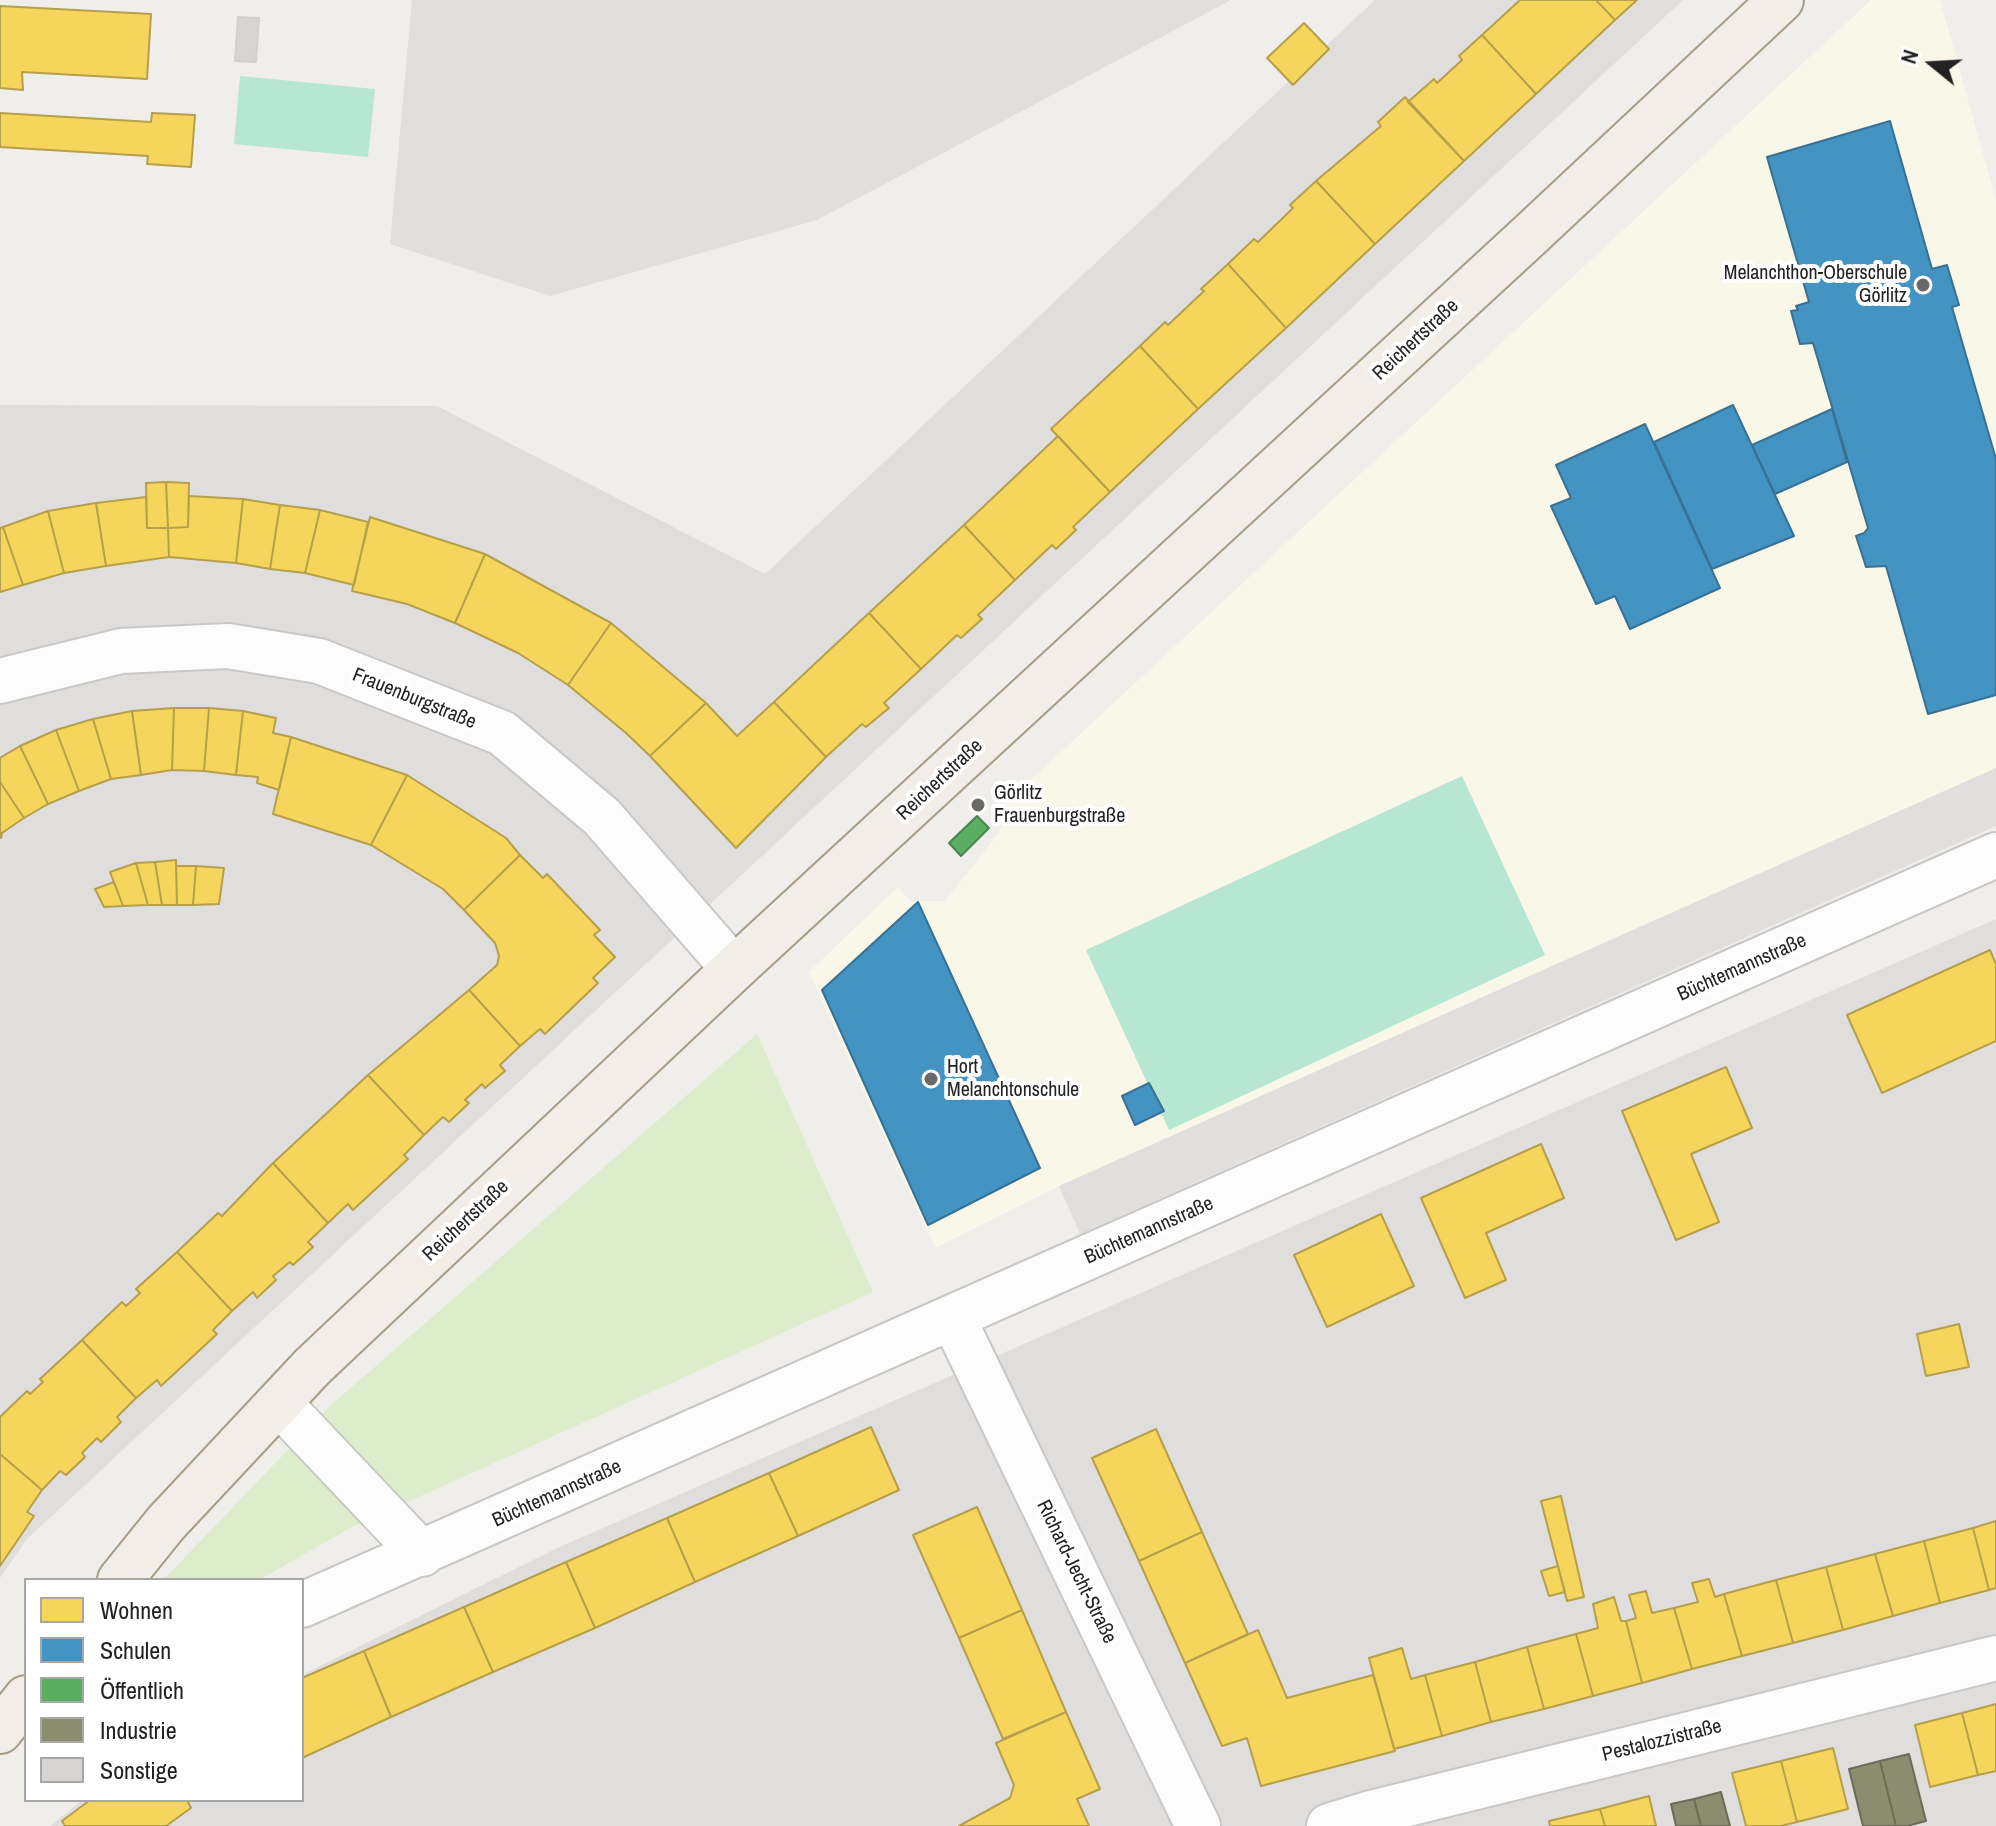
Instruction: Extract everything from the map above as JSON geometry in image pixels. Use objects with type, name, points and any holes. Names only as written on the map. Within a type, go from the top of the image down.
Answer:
[{"type":"main road","name":"Reichertstraße","points":[[122,1578],[166,1523],[312,1367],[734,969],[1781,0]]},
{"type":"main road","points":[[0,1731],[24,1701]]},
{"type":"street","name":"Frauenburgstraße","points":[[0,681],[121,651],[228,646],[319,661],[502,733],[602,817],[734,969]]},
{"type":"street","name":"Büchtemannstraße","points":[[304,1604],[1996,855]]},
{"type":"street","name":"Richard-Jecht-Straße","points":[[953,1318],[1198,1826]]},
{"type":"street","points":[[279,1403],[422,1554]]},
{"type":"street","name":"Pestalozzistraße","points":[[1329,1826],[1996,1658]]},
{"type":"shaded area","points":[[412,0],[1231,0],[817,220],[550,296],[390,244]]},
{"type":"shaded area","points":[[1375,0],[1683,0],[27,1539],[0,1578],[0,405],[437,406],[765,574]]},
{"type":"shaded area","points":[[1871,0],[1940,0],[1996,200],[1996,768],[1059,1186],[935,1248],[809,972],[898,887],[910,901],[945,901],[999,833],[1007,802]]},
{"type":"shaded area","points":[[1996,768],[1996,826],[1080,1234],[1059,1186]]},
{"type":"shaded area","points":[[1996,919],[1996,1826],[51,1826],[80,1802],[304,1802],[304,1674],[555,1549]]},
{"type":"green space","points":[[240,76],[375,89],[368,157],[234,144]]},
{"type":"green space","points":[[1462,776],[1545,955],[1169,1130],[1086,950]]},
{"type":"green space","points":[[757,1034],[873,1292],[352,1527],[263,1578],[165,1578],[330,1406]]},
{"type":"building: Wohnen","points":[[1520,0],[1596,0],[1615,20],[1536,94],[1482,35]]},
{"type":"building: Wohnen","points":[[1596,0],[1637,0],[1615,20]]},
{"type":"building: Wohnen","points":[[0,6],[151,14],[147,79],[22,72],[23,90],[0,88]]},
{"type":"building: Wohnen","points":[[1304,23],[1329,49],[1293,85],[1267,58]]},
{"type":"building: Wohnen","points":[[1482,35],[1536,94],[1464,161],[1408,102],[1434,79],[1437,83],[1462,60],[1459,56]]},
{"type":"building: Wohnen","points":[[1405,97],[1464,161],[1375,244],[1316,181],[1381,126],[1378,122]]},
{"type":"building: Wohnen","points":[[0,113],[151,122],[152,113],[195,115],[191,167],[147,164],[148,156],[0,147]]},
{"type":"building: Wohnen","points":[[1316,181],[1375,244],[1286,328],[1228,264],[1254,239],[1258,242]]},
{"type":"building: Wohnen","points":[[1228,264],[1286,328],[1198,409],[1140,346],[1165,322],[1168,325]]},
{"type":"building: Wohnen","points":[[1140,346],[1198,409],[1110,492],[1051,429]]},
{"type":"building: Wohnen","points":[[1058,436],[1110,492],[1073,527],[1076,530],[1056,549],[1052,545],[1015,580],[964,525]]},
{"type":"building: Wohnen","points":[[166,482],[189,483],[188,527],[168,528]]},
{"type":"building: Wohnen","points":[[166,482],[168,528],[147,528],[146,483]]},
{"type":"building: Wohnen","points":[[189,496],[243,499],[236,563],[169,557],[168,528],[188,527]]},
{"type":"building: Wohnen","points":[[146,497],[147,528],[168,528],[169,557],[106,566],[96,503]]},
{"type":"building: Wohnen","points":[[243,499],[280,505],[270,569],[236,563]]},
{"type":"building: Wohnen","points":[[96,503],[106,566],[64,573],[48,511]]},
{"type":"building: Wohnen","points":[[280,505],[320,510],[305,573],[270,569]]},
{"type":"building: Wohnen","points":[[320,510],[368,522],[354,585],[305,573]]},
{"type":"building: Wohnen","points":[[48,511],[64,573],[23,585],[3,527]]},
{"type":"building: Wohnen","points":[[370,517],[485,554],[455,623],[407,604],[352,591]]},
{"type":"building: Wohnen","points":[[964,525],[1015,580],[978,615],[982,619],[961,638],[957,635],[921,669],[869,613]]},
{"type":"building: Wohnen","points":[[3,527],[23,585],[0,592],[0,528]]},
{"type":"building: Wohnen","points":[[485,554],[611,623],[568,685],[518,653],[455,623]]},
{"type":"building: Wohnen","points":[[869,613],[921,669],[884,703],[889,708],[866,727],[862,724],[826,757],[774,702]]},
{"type":"building: Wohnen","points":[[611,623],[706,703],[650,756],[568,685]]},
{"type":"building: Wohnen","points":[[774,702],[826,757],[736,848],[650,756],[706,703],[737,736]]},
{"type":"building: Wohnen","points":[[174,708],[209,708],[204,771],[172,770]]},
{"type":"building: Wohnen","points":[[174,708],[172,770],[141,775],[132,711]]},
{"type":"building: Wohnen","points":[[209,708],[243,711],[236,775],[204,771]]},
{"type":"building: Wohnen","points":[[132,711],[141,775],[111,779],[93,719]]},
{"type":"building: Wohnen","points":[[243,711],[276,718],[273,733],[291,737],[279,790],[257,783],[258,777],[236,775]]},
{"type":"building: Wohnen","points":[[93,719],[111,779],[79,791],[56,730]]},
{"type":"building: Wohnen","points":[[56,730],[79,791],[48,804],[20,746]]},
{"type":"building: Wohnen","points":[[291,737],[407,775],[371,845],[273,814]]},
{"type":"building: Wohnen","points":[[20,746],[48,804],[24,818],[0,782],[0,758]]},
{"type":"building: Wohnen","points":[[407,775],[506,838],[520,855],[464,910],[443,889],[371,845]]},
{"type":"building: Wohnen","points":[[0,782],[24,818],[2,833],[1,838],[0,836]]},
{"type":"building: Wohnen","points":[[520,855],[543,878],[547,874],[600,930],[594,935],[615,957],[593,978],[598,983],[545,1034],[540,1029],[520,1046],[469,990],[497,965],[499,956],[495,943],[464,910]]},
{"type":"building: Wohnen","points":[[176,860],[177,905],[162,905],[155,862]]},
{"type":"building: Wohnen","points":[[155,862],[162,905],[148,905],[136,863]]},
{"type":"building: Wohnen","points":[[136,863],[148,905],[123,906],[110,872]]},
{"type":"building: Wohnen","points":[[176,866],[196,866],[193,905],[177,905]]},
{"type":"building: Wohnen","points":[[196,866],[224,868],[219,904],[193,905]]},
{"type":"building: Wohnen","points":[[114,882],[123,906],[104,907],[95,889]]},
{"type":"building: Wohnen","points":[[1990,950],[1996,964],[1996,1041],[1882,1093],[1847,1015]]},
{"type":"building: Wohnen","points":[[469,990],[520,1046],[500,1065],[505,1071],[485,1088],[482,1084],[465,1100],[469,1103],[449,1122],[443,1117],[424,1135],[368,1075]]},
{"type":"building: Wohnen","points":[[1726,1067],[1752,1128],[1691,1154],[1719,1222],[1676,1240],[1622,1111]]},
{"type":"building: Wohnen","points":[[368,1075],[424,1135],[404,1155],[408,1159],[353,1210],[348,1204],[328,1223],[273,1163]]},
{"type":"building: Wohnen","points":[[1541,1144],[1564,1198],[1486,1233],[1506,1280],[1465,1298],[1421,1198]]},
{"type":"building: Wohnen","points":[[273,1163],[328,1223],[308,1242],[313,1247],[293,1265],[290,1262],[273,1276],[276,1280],[257,1298],[253,1292],[232,1311],[177,1252],[218,1213],[222,1216]]},
{"type":"building: Wohnen","points":[[1381,1214],[1414,1286],[1327,1327],[1294,1255]]},
{"type":"building: Wohnen","points":[[177,1252],[232,1311],[213,1330],[217,1334],[161,1386],[157,1380],[136,1398],[82,1340],[122,1302],[126,1306],[140,1293],[136,1289]]},
{"type":"building: Wohnen","points":[[1959,1324],[1969,1367],[1926,1376],[1917,1334]]},
{"type":"building: Wohnen","points":[[82,1340],[136,1398],[117,1417],[121,1422],[101,1442],[97,1438],[82,1453],[85,1457],[66,1475],[60,1471],[42,1490],[0,1454],[0,1417],[27,1391],[30,1394],[43,1382],[40,1379]]},
{"type":"building: Wohnen","points":[[871,1427],[899,1490],[798,1536],[769,1473]]},
{"type":"building: Wohnen","points":[[1156,1429],[1202,1532],[1139,1561],[1092,1458]]},
{"type":"building: Wohnen","points":[[0,1454],[42,1490],[27,1512],[34,1516],[0,1566]]},
{"type":"building: Wohnen","points":[[769,1473],[798,1536],[695,1582],[667,1518]]},
{"type":"building: Wohnen","points":[[1561,1496],[1584,1597],[1567,1601],[1541,1501]]},
{"type":"building: Wohnen","points":[[977,1507],[1022,1610],[959,1638],[913,1535]]},
{"type":"building: Wohnen","points":[[667,1518],[695,1582],[595,1628],[566,1562]]},
{"type":"building: Wohnen","points":[[1996,1521],[1996,1588],[1989,1590],[1973,1528]]},
{"type":"building: Wohnen","points":[[1973,1528],[1989,1590],[1940,1603],[1924,1541]]},
{"type":"building: Wohnen","points":[[1202,1532],[1248,1634],[1185,1663],[1139,1561]]},
{"type":"building: Wohnen","points":[[1924,1541],[1940,1603],[1893,1616],[1875,1554]]},
{"type":"building: Wohnen","points":[[1875,1554],[1893,1616],[1843,1630],[1826,1567]]},
{"type":"building: Wohnen","points":[[566,1562],[595,1628],[493,1672],[464,1607]]},
{"type":"building: Wohnen","points":[[1558,1566],[1565,1592],[1549,1596],[1541,1571]]},
{"type":"building: Wohnen","points":[[1826,1567],[1843,1630],[1793,1643],[1776,1580]]},
{"type":"building: Wohnen","points":[[1709,1579],[1715,1597],[1724,1594],[1742,1656],[1692,1669],[1674,1608],[1698,1602],[1692,1583]]},
{"type":"building: Wohnen","points":[[1776,1580],[1793,1643],[1742,1656],[1724,1594]]},
{"type":"building: Wohnen","points":[[1646,1591],[1652,1613],[1674,1608],[1692,1669],[1642,1683],[1626,1621],[1636,1618],[1629,1595]]},
{"type":"building: Wohnen","points":[[1614,1597],[1621,1621],[1626,1621],[1642,1683],[1593,1696],[1576,1634],[1598,1628],[1593,1604]]},
{"type":"building: Wohnen","points":[[464,1607],[493,1672],[391,1717],[364,1651]]},
{"type":"building: Wohnen","points":[[1022,1610],[1066,1712],[1003,1739],[959,1638]]},
{"type":"building: Wohnen","points":[[1258,1630],[1287,1698],[1373,1675],[1395,1751],[1261,1786],[1247,1738],[1222,1746],[1185,1663]]},
{"type":"building: Wohnen","points":[[1576,1634],[1593,1696],[1544,1709],[1527,1647]]},
{"type":"building: Wohnen","points":[[1527,1647],[1544,1709],[1491,1722],[1475,1662]]},
{"type":"building: Wohnen","points":[[1402,1648],[1411,1679],[1425,1675],[1442,1736],[1394,1749],[1369,1658]]},
{"type":"building: Wohnen","points":[[364,1651],[391,1717],[304,1757],[304,1677]]},
{"type":"building: Wohnen","points":[[1475,1662],[1491,1722],[1442,1736],[1425,1675]]},
{"type":"building: Wohnen","points":[[1996,1704],[1996,1771],[1978,1775],[1962,1713]]},
{"type":"building: Wohnen","points":[[1066,1712],[1100,1789],[1077,1799],[1089,1826],[959,1826],[1010,1798],[1014,1785],[996,1743]]},
{"type":"building: Wohnen","points":[[1962,1713],[1978,1775],[1930,1787],[1915,1725]]},
{"type":"building: Wohnen","points":[[1833,1748],[1848,1809],[1797,1822],[1781,1761]]},
{"type":"building: Wohnen","points":[[1781,1761],[1797,1822],[1781,1826],[1746,1826],[1732,1773]]},
{"type":"building: Wohnen","points":[[1649,1796],[1656,1826],[1605,1826],[1600,1809]]},
{"type":"building: Wohnen","points":[[87,1802],[188,1802],[191,1808],[166,1826],[65,1826],[62,1821]]},
{"type":"building: Wohnen","points":[[1600,1809],[1605,1826],[1550,1826],[1549,1821]]},
{"type":"building: Schulen","points":[[1890,121],[1932,269],[1947,265],[1959,305],[1952,307],[1996,459],[1996,695],[1928,714],[1886,566],[1866,567],[1856,536],[1868,528],[1813,343],[1800,344],[1791,311],[1809,302],[1767,157]]},
{"type":"building: Schulen","points":[[1733,405],[1794,536],[1712,569],[1654,442]]},
{"type":"building: Schulen","points":[[1832,409],[1847,462],[1775,494],[1752,445]]},
{"type":"building: Schulen","points":[[1645,424],[1720,588],[1630,629],[1615,596],[1596,604],[1551,506],[1571,498],[1556,465]]},
{"type":"building: Schulen","name":"Hort Melanchtonschule","points":[[918,902],[1040,1168],[928,1225],[822,990]]},
{"type":"building: Schulen","points":[[1149,1083],[1164,1111],[1135,1125],[1122,1096]]},
{"type":"building: Öffentlich","points":[[977,816],[989,828],[961,856],[949,843]]},
{"type":"building: Industrie","points":[[1909,1754],[1926,1821],[1896,1826],[1880,1761]]},
{"type":"building: Industrie","points":[[1880,1761],[1896,1826],[1863,1826],[1849,1769]]},
{"type":"building: Industrie","points":[[1721,1792],[1730,1826],[1701,1826],[1694,1799]]},
{"type":"building: Industrie","points":[[1694,1799],[1701,1826],[1676,1826],[1671,1804]]},
{"type":"building: Sonstige","points":[[238,17],[259,18],[256,62],[235,61]]},
{"type":"place","name":"Melanchthon-Oberschule Görlitz","points":[[1923,285]]},
{"type":"place","name":"Görlitz Frauenburgstraße","points":[[978,805]]},
{"type":"place","name":"Hort Melanchtonschule","points":[[931,1079]]}]
